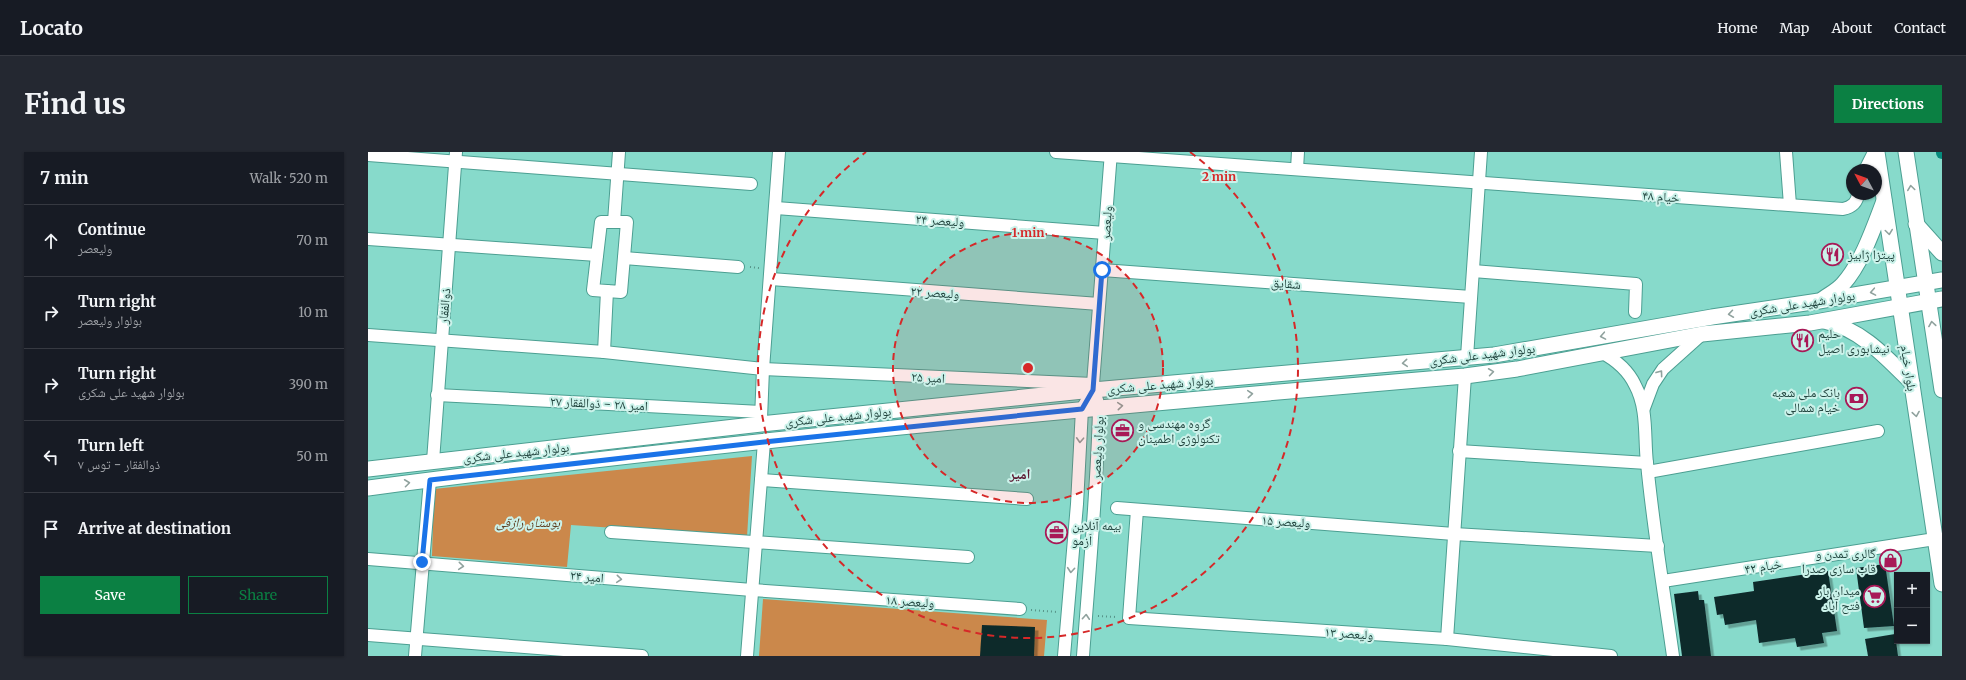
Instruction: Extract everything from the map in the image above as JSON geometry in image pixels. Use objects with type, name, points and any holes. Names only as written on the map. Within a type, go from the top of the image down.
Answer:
[{"type":"main road","name":"بلوار خیام","points":[[1877,152],[1942,584]]},
{"type":"main road","points":[[1906,152],[1925,283],[1935,300],[1942,390]]},
{"type":"main road","points":[[1819,301],[1843,284],[1870,236],[1884,200]]},
{"type":"main road","points":[[1916,224],[1942,253]]},
{"type":"main road","name":"بولوار شهید علی شکری","points":[[368,469],[607,442],[761,418],[1093,387],[1171,383],[1494,355],[1712,317],[1942,280]]},
{"type":"main road","name":"بولوار شهید علی شکری","points":[[368,488],[609,459],[1099,407],[1465,376],[1517,369],[1702,334],[1821,321],[1935,300]]},
{"type":"main road","points":[[1821,321],[1839,325],[1865,339],[1912,383]]},
{"type":"main road","points":[[1171,383],[1171,401]]},
{"type":"main road","points":[[607,442],[609,459]]},
{"type":"street","points":[[614,222],[619,152]]},
{"type":"street","points":[[761,418],[763,369],[780,152]]},
{"type":"street","name":"خیام ۴۸","points":[[1056,152],[1111,154],[1297,170],[1843,209],[1850,208],[1856,200]]},
{"type":"street","points":[[1297,170],[1298,152]]},
{"type":"street","points":[[1466,357],[1481,152]]},
{"type":"street","points":[[1786,152],[1790,205]]},
{"type":"street","points":[[1868,164],[1874,152]]},
{"type":"street","name":"ولیعصر","points":[[1093,387],[1111,154]]},
{"type":"street","points":[[368,155],[456,157],[618,174],[751,184]]},
{"type":"street","name":"ذوالفقار","points":[[433,461],[456,157]]},
{"type":"street","name":"ولیعصر ۲۴","points":[[776,208],[1105,233]]},
{"type":"street","points":[[601,222],[614,222],[627,222],[621,292],[593,290],[601,222]]},
{"type":"street","points":[[368,239],[597,255]]},
{"type":"street","points":[[624,258],[738,267]]},
{"type":"street","name":"شقایق","points":[[1102,270],[1471,297]]},
{"type":"street","points":[[1473,271],[1636,284],[1636,312]]},
{"type":"street","name":"ولیعصر ۲۲","points":[[771,274],[1099,304]]},
{"type":"street","points":[[604,352],[607,291]]},
{"type":"street","points":[[1644,408],[1653,384],[1663,369],[1702,334]]},
{"type":"street","name":"امیر ۲۵","points":[[368,336],[604,352],[763,369],[1093,387]]},
{"type":"street","points":[[1601,352],[1613,359],[1626,371],[1636,386],[1644,408],[1647,467],[1673,656]]},
{"type":"street","points":[[1447,639],[1465,376]]},
{"type":"street","name":"بولوار ولیعصر","points":[[1083,656],[1094,507],[1099,407],[1093,387]]},
{"type":"street","name":"بولوار ولیعصر","points":[[1064,656],[1077,504],[1082,409],[1093,387]]},
{"type":"street","name":"امیر ۲۸ - ذوالفقار ۲۷","points":[[437,395],[761,418]]},
{"type":"street","points":[[1460,451],[1647,467],[1878,431]]},
{"type":"street","points":[[747,656],[764,442]]},
{"type":"street","points":[[415,656],[430,480]]},
{"type":"street","points":[[761,480],[1027,499]]},
{"type":"street","name":"ولیعصر ۱۵","points":[[1117,508],[1454,534],[1658,546]]},
{"type":"street","points":[[1129,618],[1137,510]]},
{"type":"street","points":[[611,532],[968,557]]},
{"type":"street","name":"خیام ۴۲","points":[[1662,581],[1935,539]]},
{"type":"street","name":"امیر ۲۴","points":[[368,559],[422,562],[752,590]]},
{"type":"street","name":"ولیعصر ۱۸","points":[[752,590],[1020,609]]},
{"type":"street","name":"ولیعصر ۱۳","points":[[1129,618],[1447,639],[1611,656]]},
{"type":"street","points":[[368,635],[642,656]]},
{"type":"path","points":[[738,267],[771,274]]},
{"type":"path","points":[[1020,609],[1068,613]]},
{"type":"path","points":[[1086,615],[1129,618]]},
{"type":"green space","name":"بوستان رازقی","points":[[752,456],[747,537],[571,525],[567,567],[432,556],[434,489]]},
{"type":"green space","points":[[763,599],[1047,620],[1044,656],[759,656]]},
{"type":"building","name":"پیتزا ژابیز","points":[[1829,245],[1836,245],[1836,262],[1830,262]]},
{"type":"building","name":"میدان بار فتح آباد","points":[[1885,564],[1894,626],[1864,628],[1856,568]]},
{"type":"building","points":[[1828,571],[1837,631],[1822,633],[1824,643],[1797,647],[1795,638],[1759,643],[1756,620],[1725,625],[1723,614],[1717,615],[1714,597],[1754,591],[1753,582]]},
{"type":"building","points":[[1698,591],[1699,600],[1704,600],[1711,656],[1682,656],[1674,594]]},
{"type":"building","points":[[982,625],[1035,627],[1034,656],[980,656]]},
{"type":"building","points":[[1894,634],[1894,644],[1896,644],[1898,656],[1868,656],[1865,639]]},
{"type":"place","name":"پیتزا ژابیز","points":[[1833,254]]},
{"type":"place","name":"حلیم نیشابوری اصیل","points":[[1803,340]]},
{"type":"place","name":"بانک ملی شعبه خیام شمالی","points":[[1856,399]]},
{"type":"place","name":"گروه مهندسی و تکنولوژی اطمینان","points":[[1122,430]]},
{"type":"place","name":"بیمه آنلاین اَزمو","points":[[1056,532]]},
{"type":"place","name":"گالری تمدن و قاب سازی صدرا","points":[[1891,560]]},
{"type":"place","name":"میدان بار فتح آباد","points":[[1875,597]]},
{"type":"district","name":"امیر","points":[[1020,474]]},
{"type":"route","points":[[422,562],[430,480],[764,442],[1082,409],[1093,390],[1102,270]]}]
